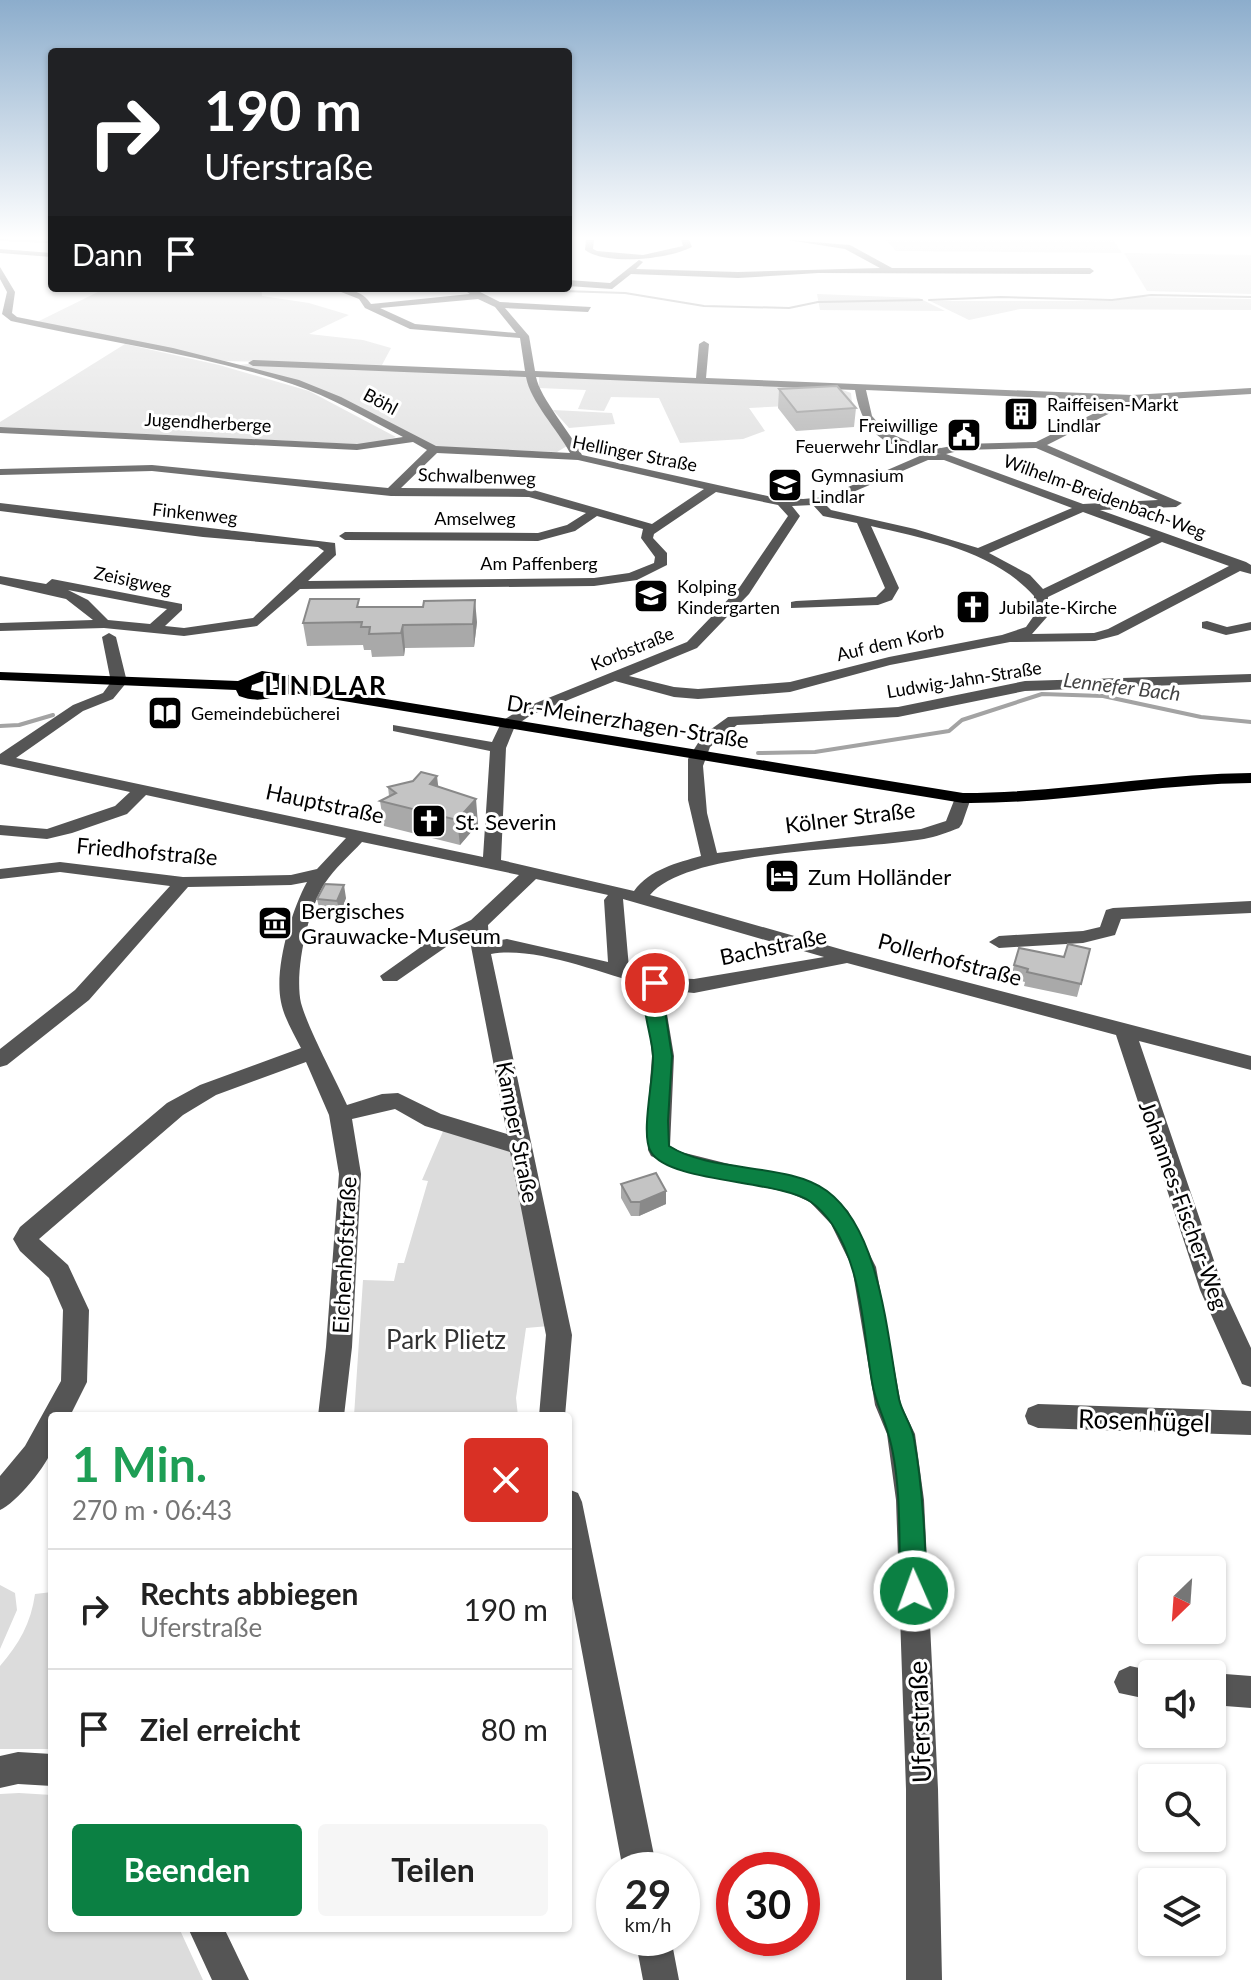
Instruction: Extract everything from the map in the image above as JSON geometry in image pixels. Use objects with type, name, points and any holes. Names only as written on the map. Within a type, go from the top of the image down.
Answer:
[{"type":"main road","name":"Dr.-Meinerzhagen-Straße","points":[[0,676],[242,686],[244,693],[254,697],[274,695],[286,689],[963,798]]},
{"type":"main road","points":[[963,798],[1038,798],[1140,783],[1251,778]]},
{"type":"street","name":"Böhl","points":[[82,332],[221,362],[314,389],[413,439]]},
{"type":"street","points":[[480,332],[524,336]]},
{"type":"street","points":[[521,332],[533,388],[564,430],[578,457]]},
{"type":"street","points":[[701,381],[704,344]]},
{"type":"street","points":[[221,362],[1132,398],[1251,391]]},
{"type":"street","points":[[860,388],[866,417],[874,429],[926,454]]},
{"type":"street","points":[[1038,445],[1132,398]]},
{"type":"street","name":"Jugendherberge","points":[[0,430],[375,447],[413,439]]},
{"type":"street","name":"Hellinger Straße","points":[[413,439],[434,449],[578,457],[783,503],[810,503]]},
{"type":"street","name":"Schwalbenweg","points":[[168,469],[221,441]]},
{"type":"street","points":[[810,503],[926,454],[945,454],[962,447],[1038,445],[1176,503],[1085,507],[977,553]]},
{"type":"street","name":"Schwalbenweg","points":[[391,492],[434,449]]},
{"type":"street","name":"Wilhelm-Breidenbach-Weg","points":[[945,454],[1246,567]]},
{"type":"street","name":"Schwalbenweg","points":[[0,472],[71,468],[168,469],[391,492],[530,493],[652,528]]},
{"type":"street","points":[[652,528],[714,488]]},
{"type":"street","points":[[783,503],[794,516],[827,513]]},
{"type":"street","points":[[810,503],[827,513],[977,553],[1023,574],[1041,595],[1162,537]]},
{"type":"street","name":"Finkenweg","points":[[0,507],[330,546],[331,552],[295,585]]},
{"type":"street","name":"Amselweg","points":[[345,536],[538,537],[571,528],[597,511]]},
{"type":"street","name":"Korbstraße","points":[[508,724],[526,712],[692,645],[744,591],[794,516]]},
{"type":"street","points":[[796,605],[878,601],[887,597],[892,588],[862,521]]},
{"type":"street","name":"Am Paffenberg","points":[[295,585],[594,582],[632,577],[660,565],[663,559],[661,552],[647,538],[652,528]]},
{"type":"street","points":[[1005,639],[1095,637],[1113,632],[1246,567]]},
{"type":"street","points":[[0,580],[70,594],[92,607],[106,630],[119,673],[119,682],[108,696],[78,708],[1,759]]},
{"type":"street","name":"Zeisigweg","points":[[52,583],[177,607],[152,630]]},
{"type":"street","points":[[0,627],[204,631],[257,622],[295,585]]},
{"type":"street","name":"Auf dem Korb","points":[[616,677],[674,692],[698,694],[790,687],[889,661],[1005,639],[1031,630],[1040,617],[1041,595]]},
{"type":"street","points":[[1207,625],[1226,631],[1251,626]]},
{"type":"street","name":"Ludwig-Jahn-Straße","points":[[699,754],[721,725],[734,720],[898,712],[1025,686],[1251,678]]},
{"type":"street","points":[[790,687],[803,716]]},
{"type":"street","points":[[492,862],[498,748],[508,724]]},
{"type":"street","points":[[399,728],[498,748]]},
{"type":"street","points":[[699,754],[694,764],[697,804],[706,850],[711,859]]},
{"type":"street","name":"Hauptstraße","points":[[1,759],[141,791],[492,862],[639,897]]},
{"type":"street","name":"Friedhofstraße","points":[[0,830],[47,834],[66,829],[121,810],[141,791]]},
{"type":"street","name":"Kölner Straße","points":[[639,897],[646,887],[670,871],[711,859],[924,834],[953,824],[963,798]]},
{"type":"street","name":"Eichenhofstraße","points":[[331,1412],[339,1347],[350,1174],[340,1115],[291,1002],[290,990],[295,942],[318,881],[359,835]]},
{"type":"street","name":"Friedhofstraße","points":[[0,874],[60,867],[183,882],[318,881]]},
{"type":"street","points":[[390,976],[439,943],[478,924],[533,872]]},
{"type":"street","points":[[0,1060],[78,1006],[183,882]]},
{"type":"street","points":[[619,971],[613,900],[620,891]]},
{"type":"street","name":"Pollerhofstraße","points":[[639,897],[842,956],[1251,1063]]},
{"type":"street","points":[[999,942],[1083,937],[1108,931],[1113,914],[1251,907]]},
{"type":"street","name":"Kamper Straße","points":[[478,924],[480,950],[559,1335],[552,1412]]},
{"type":"street","name":"Bachstraße","points":[[480,950],[507,945],[619,971],[655,983],[694,986],[838,961],[842,956]]},
{"type":"street","name":"Uferstraße","points":[[655,983],[653,991],[663,1056],[659,1150],[674,1159],[794,1185],[818,1196],[840,1218],[864,1267],[888,1405],[901,1434],[910,1500],[922,1789],[924,1980]]},
{"type":"street","name":"Johannes-Fischer-Weg","points":[[1125,1031],[1212,1290],[1251,1376]]},
{"type":"street","points":[[58,1412],[74,1382],[76,1310],[59,1272],[25,1239],[175,1109],[208,1090],[312,1052]]},
{"type":"street","points":[[340,1115],[398,1101],[433,1120],[522,1147]]},
{"type":"street","name":"Rosenhügel","points":[[1038,1416],[1251,1423]]},
{"type":"street","points":[[0,1497],[35,1455],[48,1431]]},
{"type":"street","points":[[572,1522],[636,1852]]},
{"type":"street","points":[[1226,1690],[1251,1692]]},
{"type":"street","points":[[0,1772],[18,1768],[48,1770]]},
{"type":"street","points":[[208,1932],[231,1980]]},
{"type":"street","points":[[656,1956],[661,1980]]},
{"type":"green space","points":[[82,332],[312,332],[309,334],[363,340],[391,348],[382,365],[225,361]]},
{"type":"green space","points":[[125,344],[219,365],[309,391],[396,437],[373,444],[355,444],[0,427],[0,422]]},
{"type":"green space","points":[[238,365],[526,375],[538,404],[567,446],[557,452],[435,447],[359,407]]},
{"type":"green space","points":[[539,376],[840,389],[851,393],[852,403],[749,408],[765,431],[743,439],[680,443],[659,398],[611,397],[604,411],[578,409],[586,390],[539,388]]},
{"type":"green space","points":[[553,410],[612,413],[615,424],[569,428]]},
{"type":"green space","name":"Park Plietz","points":[[444,1129],[517,1153],[549,1326],[526,1328],[516,1398],[518,1412],[354,1412],[363,1280],[394,1281],[398,1263],[404,1263],[428,1181],[422,1180]]},
{"type":"green space","points":[[0,1585],[15,1593],[17,1610],[0,1649]]},
{"type":"green space","points":[[48,1592],[48,1749],[0,1749],[0,1666],[23,1633],[35,1594]]},
{"type":"green space","points":[[0,1794],[48,1795],[48,1932],[181,1932],[203,1980],[0,1980]]},
{"type":"building","points":[[837,386],[856,408],[797,412],[779,389]]},
{"type":"building","points":[[310,599],[359,599],[357,607],[423,607],[424,601],[475,600],[473,624],[403,625],[401,633],[369,634],[370,627],[361,627],[362,622],[303,623]]},
{"type":"building","points":[[421,772],[437,776],[430,784],[476,799],[457,820],[380,801],[396,793],[388,787],[413,781]]},
{"type":"building","points":[[325,884],[344,885],[337,901],[317,899]]},
{"type":"building","points":[[1068,944],[1090,949],[1081,984],[1027,972],[1028,969],[1014,965],[1019,948],[1064,957]]},
{"type":"building","points":[[656,1173],[666,1191],[640,1202],[631,1202],[621,1184]]},
{"type":"waterway","name":"Lennefer Bach","points":[[758,753],[815,752],[949,731],[962,720],[1042,694],[1103,696],[1201,717],[1251,722]]},
{"type":"waterway","name":"Lennefer Bach","points":[[0,726],[19,725],[53,715]]},
{"type":"place","name":"Raiffeisen-Markt Lindlar","points":[[1021,414]]},
{"type":"place","name":"Freiwillige Feuerwehr Lindlar","points":[[964,435]]},
{"type":"place","name":"Gymnasium Lindlar","points":[[785,485]]},
{"type":"place","name":"Kolping Kindergarten","points":[[651,596]]},
{"type":"place","name":"Jubilate-Kirche","points":[[973,607]]},
{"type":"place","name":"Gemeindebücherei","points":[[165,713]]},
{"type":"place","name":"St. Severin","points":[[429,821]]},
{"type":"place","name":"Zum Holländer","points":[[782,876]]},
{"type":"place","name":"Bergisches Grauwacke-Museum","points":[[275,923]]},
{"type":"district","name":"LINDLAR","points":[[326,685]]},
{"type":"route","points":[[655,983],[653,991],[663,1056],[659,1150],[674,1159],[764,1181],[794,1185],[818,1196],[840,1218],[864,1267],[888,1405],[901,1434],[910,1500],[914,1591]]}]
